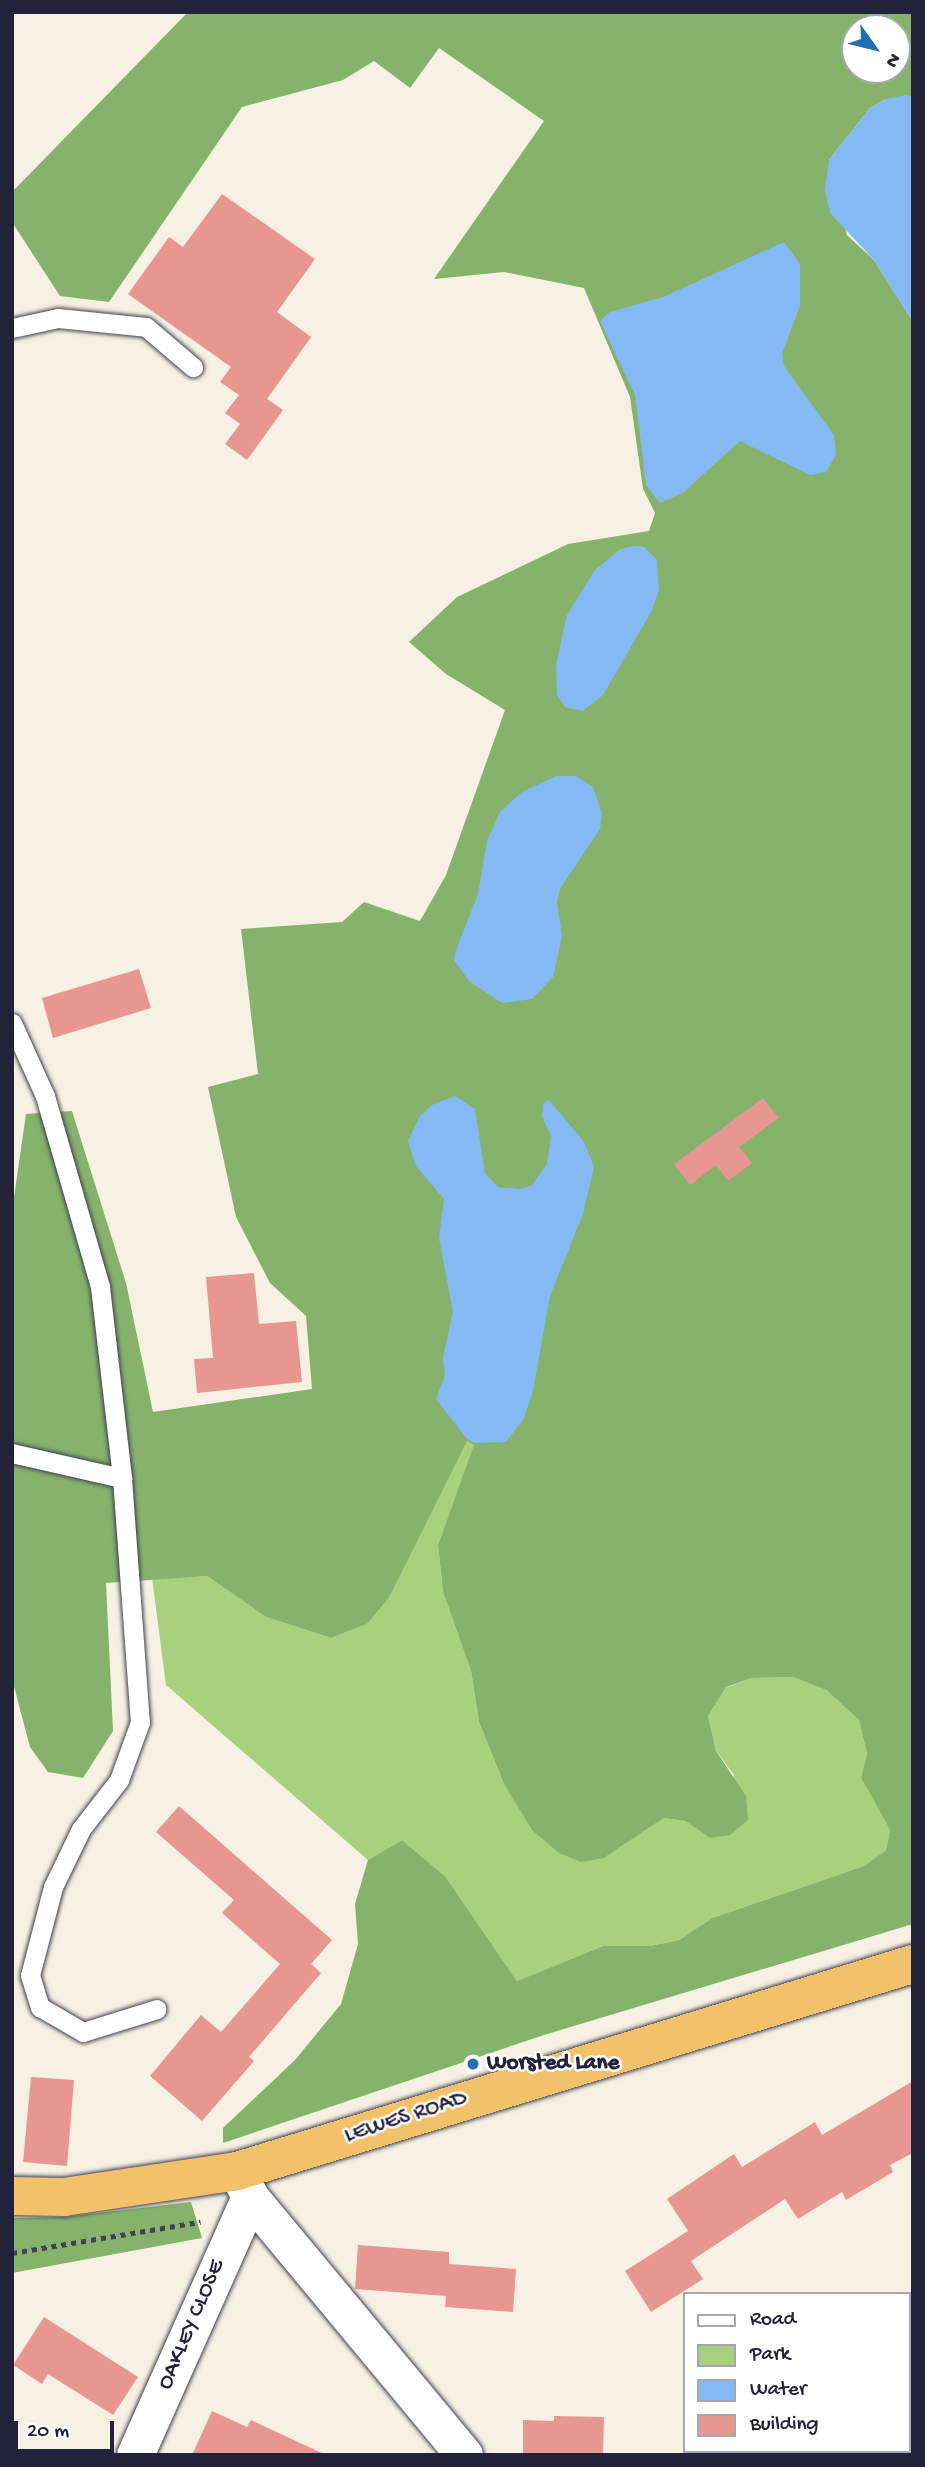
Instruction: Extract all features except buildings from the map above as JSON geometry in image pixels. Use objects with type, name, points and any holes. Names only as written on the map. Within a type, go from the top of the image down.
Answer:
[{"type":"highway","name":"LEWES ROAD","points":[[12,2196],[242,2194],[913,1964]]},
{"type":"street","name":"OAKLEY CLOSE","points":[[135,2455],[242,2194]]},
{"type":"street","points":[[242,2194],[464,2455]]},
{"type":"lane","points":[[12,328],[58,318],[146,327],[193,367]]},
{"type":"lane","points":[[12,1023],[45,1096],[100,1287],[122,1478],[140,1722],[119,1780],[81,1829],[53,1887],[30,1975],[40,2007],[83,2032],[157,2009]]},
{"type":"lane","points":[[12,1453],[122,1478]]},
{"type":"path","points":[[12,2253],[242,2194]]},
{"type":"green space","points":[[188,12],[913,12],[913,97],[886,99],[870,108],[829,160],[847,235],[874,260],[913,322],[913,1924],[544,2035],[223,2143],[223,2128],[295,2060],[341,2004],[358,1944],[355,1904],[368,1860],[402,1840],[445,1876],[517,1981],[603,1946],[650,1946],[679,1940],[712,1918],[864,1866],[886,1850],[890,1830],[861,1778],[867,1754],[859,1720],[826,1690],[793,1677],[752,1678],[726,1687],[708,1716],[716,1751],[746,1796],[748,1820],[730,1835],[710,1838],[685,1821],[664,1818],[604,1858],[581,1862],[559,1853],[532,1830],[504,1784],[479,1722],[471,1671],[443,1592],[438,1545],[474,1445],[467,1441],[389,1598],[367,1624],[331,1638],[266,1617],[207,1576],[106,1583],[113,1731],[83,1778],[48,1772],[30,1747],[12,1679],[12,1211],[26,1114],[72,1111],[126,1283],[153,1412],[312,1389],[306,1316],[270,1283],[236,1217],[208,1087],[258,1074],[241,929],[342,922],[364,902],[420,921],[446,875],[505,710],[446,674],[409,642],[457,597],[568,544],[649,531],[655,513],[643,489],[630,397],[584,288],[504,272],[434,279],[544,121],[439,48],[410,88],[374,61],[343,80],[242,107],[109,302],[60,296],[12,222],[12,192]]},
{"type":"green space","points":[[466,1440],[475,1445],[438,1545],[443,1592],[471,1671],[479,1722],[504,1784],[604,1858],[664,1818],[685,1821],[710,1838],[734,1775],[716,1751],[708,1716],[725,1688],[752,1678],[793,1677],[826,1690],[859,1720],[867,1754],[861,1778],[890,1830],[886,1850],[864,1866],[712,1918],[679,1940],[650,1946],[603,1946],[517,1981],[445,1876],[402,1840],[368,1860],[166,1685],[152,1578],[207,1576],[266,1617],[331,1638],[367,1624],[389,1598]]},
{"type":"green space","points":[[191,2202],[202,2238],[12,2273],[12,2218],[64,2217]]},
{"type":"water","points":[[906,95],[913,97],[913,322],[874,260],[830,213],[825,190],[829,160],[870,108],[886,99]]},
{"type":"water","points":[[784,242],[800,264],[800,306],[782,354],[784,366],[834,435],[836,455],[826,472],[810,475],[740,441],[684,492],[660,503],[646,485],[635,395],[600,321],[610,312],[663,297]]},
{"type":"water","points":[[633,546],[644,547],[657,560],[659,590],[651,612],[603,695],[583,711],[565,707],[557,695],[556,665],[567,615],[595,570],[619,550]]},
{"type":"water","points":[[556,776],[576,776],[593,787],[602,813],[600,829],[560,889],[557,901],[562,936],[553,977],[532,999],[502,1003],[469,981],[454,960],[455,953],[478,894],[487,841],[500,812],[522,792]]},
{"type":"water","points":[[455,1096],[475,1109],[485,1173],[498,1187],[521,1189],[532,1185],[547,1164],[551,1136],[542,1116],[543,1104],[549,1100],[584,1142],[594,1167],[583,1214],[550,1296],[533,1391],[524,1418],[506,1442],[475,1443],[467,1439],[436,1399],[445,1375],[443,1357],[453,1312],[439,1238],[444,1199],[416,1166],[408,1141],[420,1116],[432,1105]]},
{"type":"place","name":"Worsted Lane","points":[[473,2064]]}]
